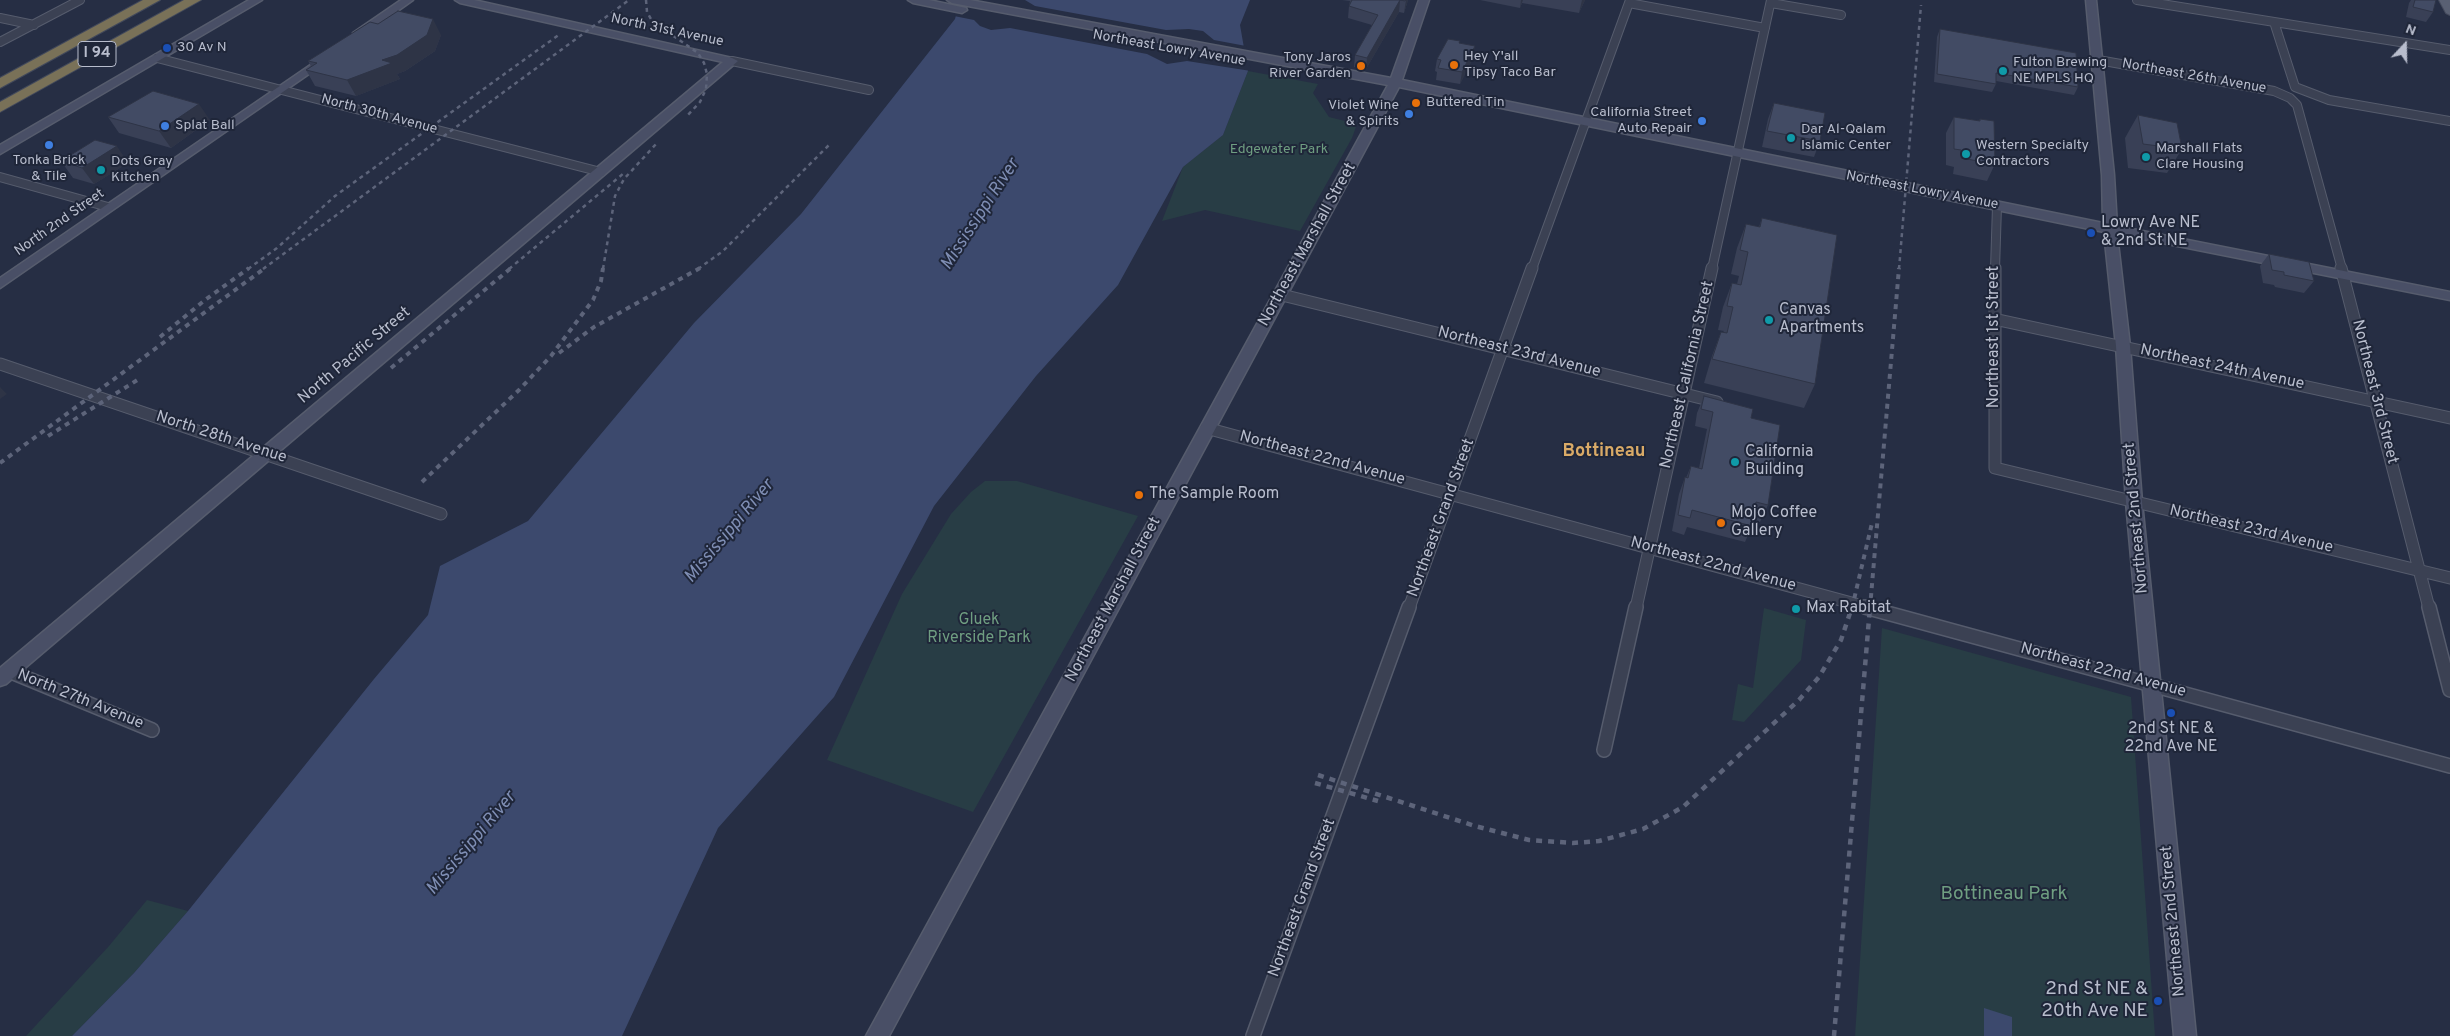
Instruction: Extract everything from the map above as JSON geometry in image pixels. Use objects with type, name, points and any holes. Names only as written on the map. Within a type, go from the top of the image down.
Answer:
[{"type":"highway","name":"I 94","points":[[0,84],[153,0]]},
{"type":"highway","name":"I 94","points":[[0,108],[194,0]]},
{"type":"main road","points":[[914,0],[1062,25]]},
{"type":"main road","name":"Northeast Marshall Street","points":[[1395,83],[1424,0]]},
{"type":"main road","points":[[2446,0],[2450,10]]},
{"type":"main road","name":"Northeast Lowry Avenue","points":[[1278,64],[1374,84],[1395,83]]},
{"type":"street","points":[[0,42],[80,0]]},
{"type":"street","points":[[0,150],[257,0]]},
{"type":"street","name":"North 2nd Street","points":[[0,284],[408,0]]},
{"type":"street","name":"North 31st Avenue","points":[[460,0],[868,90]]},
{"type":"street","name":"Northeast Lowry Avenue","points":[[952,0],[1062,25],[1278,64]]},
{"type":"street","name":"Northeast 2nd Street","points":[[2091,0],[2098,60],[2110,228],[2123,346],[2134,502],[2184,1036]]},
{"type":"street","points":[[2137,0],[2450,50]]},
{"type":"street","points":[[1771,1],[1841,15]]},
{"type":"street","name":"Northeast California Street","points":[[1604,750],[1683,393],[1739,154],[1738,146],[1771,1]]},
{"type":"street","points":[[1630,2],[1765,28]]},
{"type":"street","name":"Northeast Grand Street","points":[[1253,1036],[1630,2]]},
{"type":"street","points":[[0,18],[34,25]]},
{"type":"street","points":[[2274,22],[2292,82],[2303,92],[2329,100],[2450,121]]},
{"type":"street","name":"North 30th Avenue","points":[[157,58],[600,172]]},
{"type":"street","name":"Northeast 26th Avenue","points":[[2098,60],[2274,91],[2290,98]]},
{"type":"street","name":"North Pacific Street","points":[[4,675],[732,61]]},
{"type":"street","name":"Northeast Lowry Avenue","points":[[1395,83],[1739,154],[2450,296]]},
{"type":"street","name":"Northeast Marshall Street","points":[[877,1036],[1206,428],[1282,296],[1395,83]]},
{"type":"street","name":"Northeast 3rd Street","points":[[2290,98],[2297,105],[2343,274],[2450,690]]},
{"type":"street","points":[[0,177],[108,207]]},
{"type":"street","name":"Northeast 1st Street","points":[[1995,468],[1994,319],[1997,206]]},
{"type":"street","name":"Northeast 23rd Avenue","points":[[1282,296],[1731,405]]},
{"type":"street","name":"Northeast 24th Avenue","points":[[1994,319],[2450,418]]},
{"type":"street","name":"North 28th Avenue","points":[[0,364],[267,453],[441,514]]},
{"type":"street","name":"Northeast 22nd Avenue","points":[[1206,428],[1650,547],[2450,766]]},
{"type":"street","name":"Northeast 23rd Avenue","points":[[1995,468],[2450,578]]},
{"type":"street","name":"North 27th Avenue","points":[[4,675],[152,730]]},
{"type":"green space","name":"Edgewater Park","points":[[1248,71],[1318,84],[1313,93],[1329,117],[1357,124],[1352,138],[1300,231],[1205,210],[1162,221],[1183,167],[1223,135]]},
{"type":"green space","name":"Gluek Riverside Park","points":[[985,481],[1017,481],[1138,516],[973,812],[827,760],[902,594],[951,514],[971,492]]},
{"type":"green space","points":[[1764,608],[1806,620],[1801,660],[1744,722],[1732,720],[1738,684],[1753,688]]},
{"type":"green space","name":"Bottineau Park","points":[[1882,628],[2131,697],[2155,1036],[1855,1036]]},
{"type":"green space","points":[[147,900],[188,911],[134,973],[72,1036],[26,1036],[109,946]]},
{"type":"water","name":"Mississippi River","points":[[960,0],[1250,0],[1240,25],[1248,71],[1223,135],[1183,167],[1118,285],[1036,376],[934,506],[834,697],[718,828],[622,1036],[72,1036],[134,973],[188,911],[374,679],[428,615],[440,566],[528,521],[694,323],[801,214],[955,19]]},
{"type":"water","points":[[1984,1008],[2012,1017],[2012,1036],[1984,1036]]},
{"type":"pier","points":[[958,0],[1025,0],[1035,6],[1166,30],[1189,29],[1203,31],[1214,40],[1246,46],[1251,71],[1187,61],[1167,64],[1147,54],[1010,28],[991,30],[980,26],[974,20],[954,16]]},
{"type":"building","points":[[1352,0],[1400,0],[1367,58],[1355,55],[1378,15],[1349,6]]},
{"type":"building","points":[[2415,0],[2436,0],[2433,12],[2413,7]]},
{"type":"building","points":[[398,11],[433,19],[427,35],[397,55],[382,60],[392,63],[347,80],[306,70],[317,63],[308,61],[370,22],[378,24]]},
{"type":"building","name":"Fulton Brewing NE MPLS HQ","points":[[1940,29],[2076,53],[2078,87],[1996,73],[1996,84],[1937,74]]},
{"type":"building","points":[[1448,39],[1475,46],[1462,72],[1438,68],[1441,60],[1437,59]]},
{"type":"building","points":[[153,91],[199,104],[159,131],[108,117]]},
{"type":"building","points":[[1774,103],[1825,113],[1820,141],[1767,131]]},
{"type":"building","points":[[2138,115],[2177,123],[2182,149],[2143,144]]},
{"type":"building","points":[[1954,117],[1994,121],[1995,164],[1961,158],[1961,150],[1954,149]]},
{"type":"building","points":[[95,140],[117,146],[82,168],[61,161]]},
{"type":"building","name":"Canvas Apartments","points":[[1762,218],[1837,235],[1815,384],[1712,359],[1721,332],[1727,333],[1733,307],[1727,306],[1732,283],[1741,285],[1748,252],[1740,250],[1746,224],[1760,227]]},
{"type":"building","points":[[2269,254],[2309,262],[2314,281],[2284,275],[2284,272],[2272,270]]},
{"type":"building","name":"California Building","points":[[1704,396],[1753,409],[1751,418],[1780,425],[1768,505],[1756,502],[1752,526],[1692,510],[1690,518],[1678,515],[1685,477],[1688,478],[1691,466],[1702,469],[1713,412],[1701,409]]},
{"type":"railway","points":[[263,269],[629,0]]},
{"type":"railway","points":[[646,0],[647,12],[652,21],[698,53],[704,63],[707,74],[706,89],[700,102],[686,117]]},
{"type":"railway","points":[[1899,269],[1921,5]]},
{"type":"railway","points":[[248,269],[277,248],[335,196],[560,34]]},
{"type":"railway","points":[[603,269],[615,196],[624,179],[657,143]]},
{"type":"railway","points":[[698,269],[723,251],[831,143]]},
{"type":"railway","points":[[509,269],[624,173]]},
{"type":"railway","points":[[160,337],[205,300],[249,268]]},
{"type":"railway","points":[[0,463],[265,268]]},
{"type":"railway","points":[[391,368],[511,268]]},
{"type":"railway","points":[[422,482],[519,390],[551,356],[593,300],[601,281],[603,268]]},
{"type":"railway","points":[[559,353],[594,327],[700,268]]},
{"type":"railway","points":[[1870,608],[1899,268]]},
{"type":"railway","points":[[48,436],[139,379]]},
{"type":"railway","points":[[1852,608],[1872,523]]},
{"type":"railway","points":[[1318,775],[1475,826],[1529,840],[1573,843],[1599,841],[1643,829],[1683,807],[1799,700],[1819,677],[1841,640],[1852,607]]},
{"type":"railway","points":[[1834,1036],[1870,607]]},
{"type":"railway","points":[[1315,783],[1378,801]]},
{"type":"place","name":"30 Av N","points":[[167,48]]},
{"type":"place","name":"Hey Y'all Tipsy Taco Bar","points":[[1454,65]]},
{"type":"place","name":"Tony Jaros River Garden","points":[[1361,66]]},
{"type":"place","name":"Fulton Brewing NE MPLS HQ","points":[[2003,71]]},
{"type":"place","name":"Buttered Tin","points":[[1416,103]]},
{"type":"place","name":"Violet Wine & Spirits","points":[[1409,114]]},
{"type":"place","name":"California Street Auto Repair","points":[[1702,121]]},
{"type":"place","name":"Splat Ball","points":[[165,126]]},
{"type":"place","name":"Dar Al-Qalam Islamic Center","points":[[1791,138]]},
{"type":"place","name":"Tonka Brick & Tile","points":[[49,145]]},
{"type":"place","name":"Western Specialty Contractors","points":[[1966,154]]},
{"type":"place","name":"Marshall Flats Clare Housing","points":[[2146,157]]},
{"type":"place","name":"Dots Gray Kitchen","points":[[101,170]]},
{"type":"place","name":"Lowry Ave NE & 2nd St NE","points":[[2091,233]]},
{"type":"place","name":"Canvas Apartments","points":[[1769,320]]},
{"type":"place","name":"California Building","points":[[1735,462]]},
{"type":"place","name":"The Sample Room","points":[[1139,495]]},
{"type":"place","name":"Mojo Coffee Gallery","points":[[1721,523]]},
{"type":"place","name":"Max Rabitat","points":[[1796,609]]},
{"type":"place","name":"2nd St NE & 22nd Ave NE","points":[[2171,713]]},
{"type":"place","name":"2nd St NE & 20th Ave NE","points":[[2158,1001]]},
{"type":"district","name":"Bottineau","points":[[1604,452]]}]
